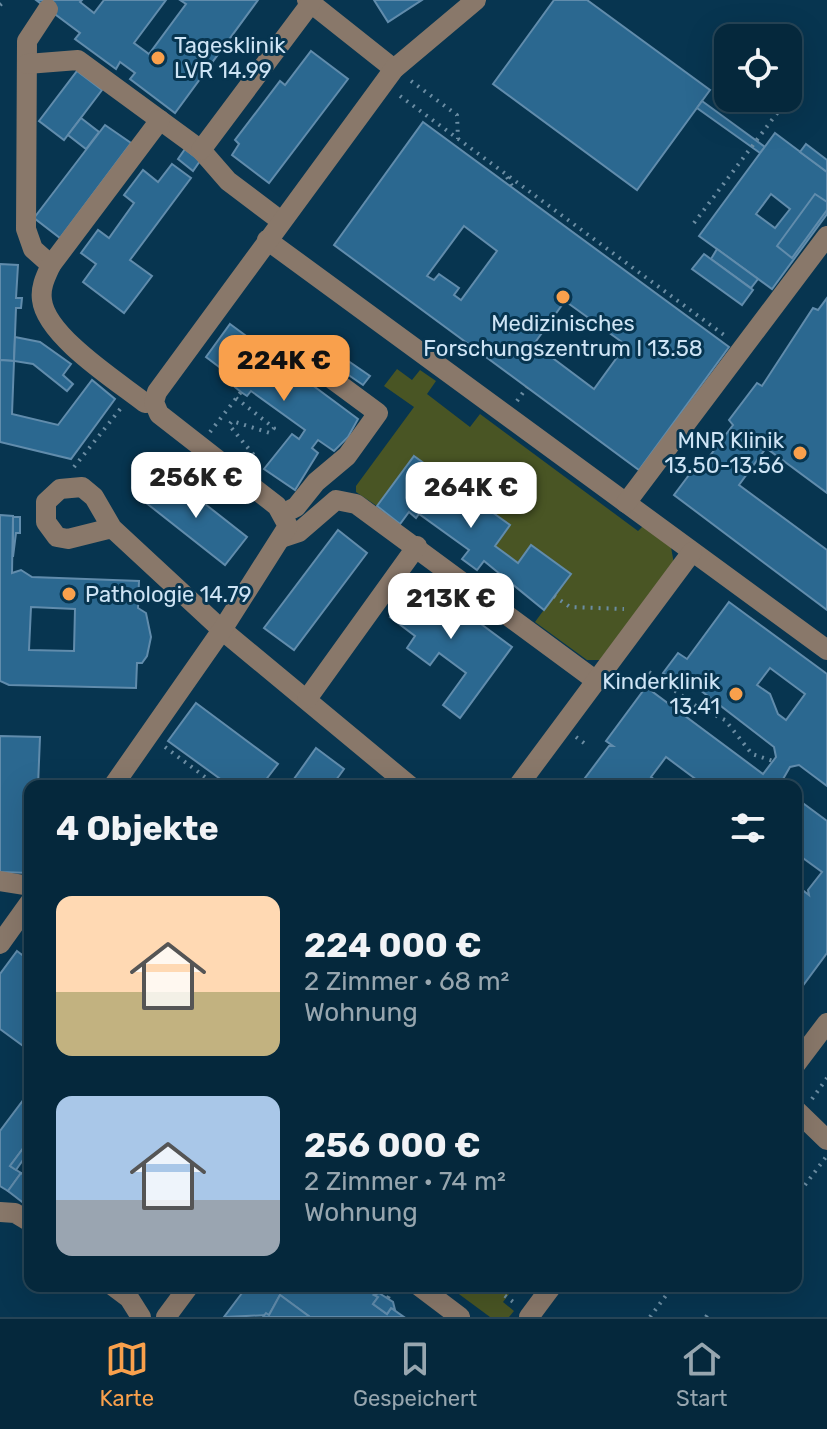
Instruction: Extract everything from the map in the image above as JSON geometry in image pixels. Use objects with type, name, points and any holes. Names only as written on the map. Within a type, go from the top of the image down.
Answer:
[{"type":"street","points":[[117,780],[222,630],[284,537],[288,526],[284,513],[159,414],[154,402],[160,385],[389,77],[411,51],[476,0]]},
{"type":"street","points":[[201,150],[309,2],[389,77]]},
{"type":"street","points":[[48,9],[27,41],[26,229],[33,249],[51,265]]},
{"type":"street","points":[[27,64],[78,60],[201,150],[228,181],[281,221]]},
{"type":"street","points":[[154,402],[145,403],[51,324],[42,300],[41,287],[51,265],[160,120]]},
{"type":"street","points":[[626,503],[827,236]]},
{"type":"street","points":[[267,240],[827,650]]},
{"type":"street","points":[[284,513],[296,507],[322,476],[347,456],[378,413],[313,365]]},
{"type":"street","points":[[284,537],[299,532],[336,500],[345,499],[417,546],[595,680]]},
{"type":"street","points":[[112,528],[222,630],[403,780]]},
{"type":"street","points":[[307,699],[417,546]]},
{"type":"street","points":[[522,780],[692,552]]},
{"type":"street","points":[[0,881],[24,885]]},
{"type":"street","points":[[0,944],[24,910]]},
{"type":"street","points":[[802,1056],[827,1023]]},
{"type":"street","points":[[802,1116],[827,1140]]},
{"type":"street","points":[[0,1212],[15,1213],[24,1218]]},
{"type":"street","points":[[121,1292],[129,1298],[141,1317]]},
{"type":"street","points":[[166,1317],[185,1292]]},
{"type":"street","points":[[427,1292],[460,1317]]},
{"type":"street","points":[[530,1316],[548,1292]]},
{"type":"path","points":[[0,5],[6,0]]},
{"type":"path","points":[[389,77],[457,115],[458,139]]},
{"type":"path","points":[[389,77],[458,139],[742,349]]},
{"type":"path","points":[[694,223],[778,112]]},
{"type":"path","points":[[506,174],[513,188]]},
{"type":"path","points":[[215,425],[241,392]]},
{"type":"path","points":[[69,480],[74,466],[132,393]]},
{"type":"path","points":[[230,424],[232,421],[270,433],[274,428],[236,398]]},
{"type":"path","points":[[221,418],[230,424],[253,454],[261,476],[256,490]]},
{"type":"path","points":[[554,596],[570,607],[623,608],[643,619]]},
{"type":"path","points":[[649,672],[696,706],[725,720],[752,754],[773,761]]},
{"type":"path","points":[[149,735],[209,780]]},
{"type":"path","points":[[805,1185],[827,1156]]},
{"type":"path","points":[[500,1292],[530,1316]]},
{"type":"path","points":[[650,1317],[669,1292]]},
{"type":"green space","points":[[397,369],[412,380],[420,370],[436,381],[427,394],[470,427],[480,414],[638,531],[644,525],[671,547],[674,564],[605,660],[587,660],[535,622],[570,574],[532,545],[518,563],[495,546],[510,525],[414,457],[377,506],[356,492],[356,486],[414,407],[384,386]]},
{"type":"green space","points":[[456,1292],[510,1292],[503,1302],[514,1311],[509,1317],[490,1317]]},
{"type":"building","name":"Tagesklinik LVR 14.99","points":[[36,0],[82,0],[80,2],[94,13],[104,0],[166,0],[134,43],[149,54],[186,4],[180,0],[258,0],[175,113],[130,79],[135,73],[120,62],[116,69],[75,39],[80,33]]},
{"type":"building","points":[[374,0],[422,0],[388,22]]},
{"type":"building","points":[[554,0],[587,0],[710,90],[637,190],[493,84]]},
{"type":"building","points":[[311,51],[348,79],[269,183],[232,155],[239,144],[235,140],[280,81],[285,85]]},
{"type":"building","points":[[77,71],[102,90],[64,140],[39,121]]},
{"type":"building","points":[[702,101],[765,147],[760,153],[697,108]]},
{"type":"building","points":[[81,118],[99,132],[86,149],[68,135]]},
{"type":"building","name":"Medizinisches Forschungszentrum I 13.58","points":[[423,122],[729,347],[639,470],[334,245]],"holes":[[[464,226],[497,251],[461,300],[454,295],[459,288],[439,274],[434,280],[427,276]],[[565,301],[626,345],[594,389],[534,344]]]},
{"type":"building","points":[[105,125],[131,143],[60,238],[34,218]]},
{"type":"building","points":[[775,133],[827,172],[827,214],[772,289],[699,236]],"holes":[[[771,194],[790,209],[775,228],[756,214]]]},
{"type":"building","points":[[806,144],[827,160],[827,172],[800,152]]},
{"type":"building","points":[[185,149],[200,161],[193,171],[178,159]]},
{"type":"building","points":[[172,164],[191,178],[130,260],[152,276],[124,313],[83,282],[96,264],[81,253],[98,230],[109,238],[134,203],[124,195],[143,170],[158,182]]},
{"type":"building","points":[[815,194],[827,202],[827,210],[792,258],[777,246]]},
{"type":"building","points":[[717,249],[758,279],[751,288],[711,259]]},
{"type":"building","points":[[704,254],[753,290],[742,305],[692,269]]},
{"type":"building","points":[[0,264],[18,265],[16,298],[22,298],[21,308],[16,308],[14,361],[0,360]]},
{"type":"building","name":"MNR Klinik 13.50-13.56","points":[[827,298],[827,493],[766,448],[739,485],[827,550],[827,610],[674,495],[701,459],[706,461],[733,425],[729,420],[757,383],[762,386],[813,308],[818,310]]},
{"type":"building","points":[[230,324],[358,419],[348,437],[334,451],[318,440],[312,448],[318,453],[295,490],[264,469],[292,434],[299,439],[305,430],[251,391],[247,396],[241,392],[235,387],[239,382],[206,357]]},
{"type":"building","points":[[15,337],[40,342],[71,364],[63,375],[73,384],[67,391],[33,364],[14,361]]},
{"type":"building","points":[[341,356],[370,376],[363,385],[334,365]]},
{"type":"building","points":[[0,360],[14,361],[12,414],[58,425],[92,380],[115,399],[71,459],[0,442]]},
{"type":"building","points":[[414,456],[510,525],[495,546],[518,563],[531,545],[571,574],[544,610],[484,561],[477,570],[462,559],[469,550],[419,514],[416,518],[409,512],[400,524],[377,506]]},
{"type":"building","points":[[167,474],[247,537],[225,565],[145,502]]},
{"type":"building","name":"Pathologie 14.79","points":[[0,515],[13,516],[12,573],[21,570],[32,577],[139,581],[138,608],[146,613],[151,637],[147,656],[142,663],[137,663],[136,688],[9,685],[0,681]],"holes":[[[31,607],[75,609],[74,651],[29,650]]]},
{"type":"building","points":[[13,517],[20,517],[20,533],[16,533],[13,557]]},
{"type":"building","points":[[338,530],[367,553],[294,650],[264,628]]},
{"type":"building","points":[[419,578],[512,647],[460,718],[443,705],[466,673],[439,653],[430,665],[407,648],[415,636],[390,617]]},
{"type":"building","name":"Kinderklinik 13.41","points":[[729,602],[827,674],[827,786],[799,765],[790,767],[782,780],[697,780],[666,757],[651,777],[655,780],[584,780],[609,746],[613,746],[606,741],[646,687],[763,774],[776,757],[774,747],[687,680],[682,687],[663,673],[678,653],[687,659]],"holes":[[[770,668],[805,694],[786,720],[778,714],[770,694],[757,685]]]},
{"type":"building","points":[[196,703],[278,764],[266,780],[222,780],[168,741]]},
{"type":"building","points":[[0,736],[40,737],[38,780],[24,780],[24,873],[0,872]]},
{"type":"building","points":[[316,748],[344,769],[336,780],[293,780]]},
{"type":"building","points":[[802,802],[827,821],[827,953],[802,987],[802,890],[809,895],[808,890],[822,872],[802,857]]},
{"type":"building","points":[[17,951],[24,956],[24,1047],[0,1029],[0,974]]},
{"type":"building","points":[[24,1099],[24,1147],[10,1166],[21,1173],[8,1191],[0,1186],[0,1131]]},
{"type":"building","points":[[24,1147],[24,1161],[16,1170],[10,1166]]},
{"type":"building","points":[[21,1173],[24,1175],[24,1203],[8,1191]]},
{"type":"building","points":[[371,1292],[378,1297],[373,1304],[387,1314],[391,1308],[404,1317],[310,1317],[280,1295],[269,1315],[224,1317],[242,1293]]},
{"type":"building","points":[[379,1293],[393,1302],[395,1310],[391,1308],[387,1314],[373,1304],[378,1297],[374,1295]]},
{"type":"building","points":[[280,1295],[310,1317],[263,1317],[266,1313],[269,1315]]},
{"type":"place","name":"Tagesklinik LVR 14.99","points":[[158,58]]},
{"type":"place","name":"Medizinisches Forschungszentrum I 13.58","points":[[563,297]]},
{"type":"place","name":"MNR Klinik 13.50-13.56","points":[[800,453]]},
{"type":"place","name":"Pathologie 14.79","points":[[69,594]]},
{"type":"place","name":"Kinderklinik 13.41","points":[[736,694]]}]
